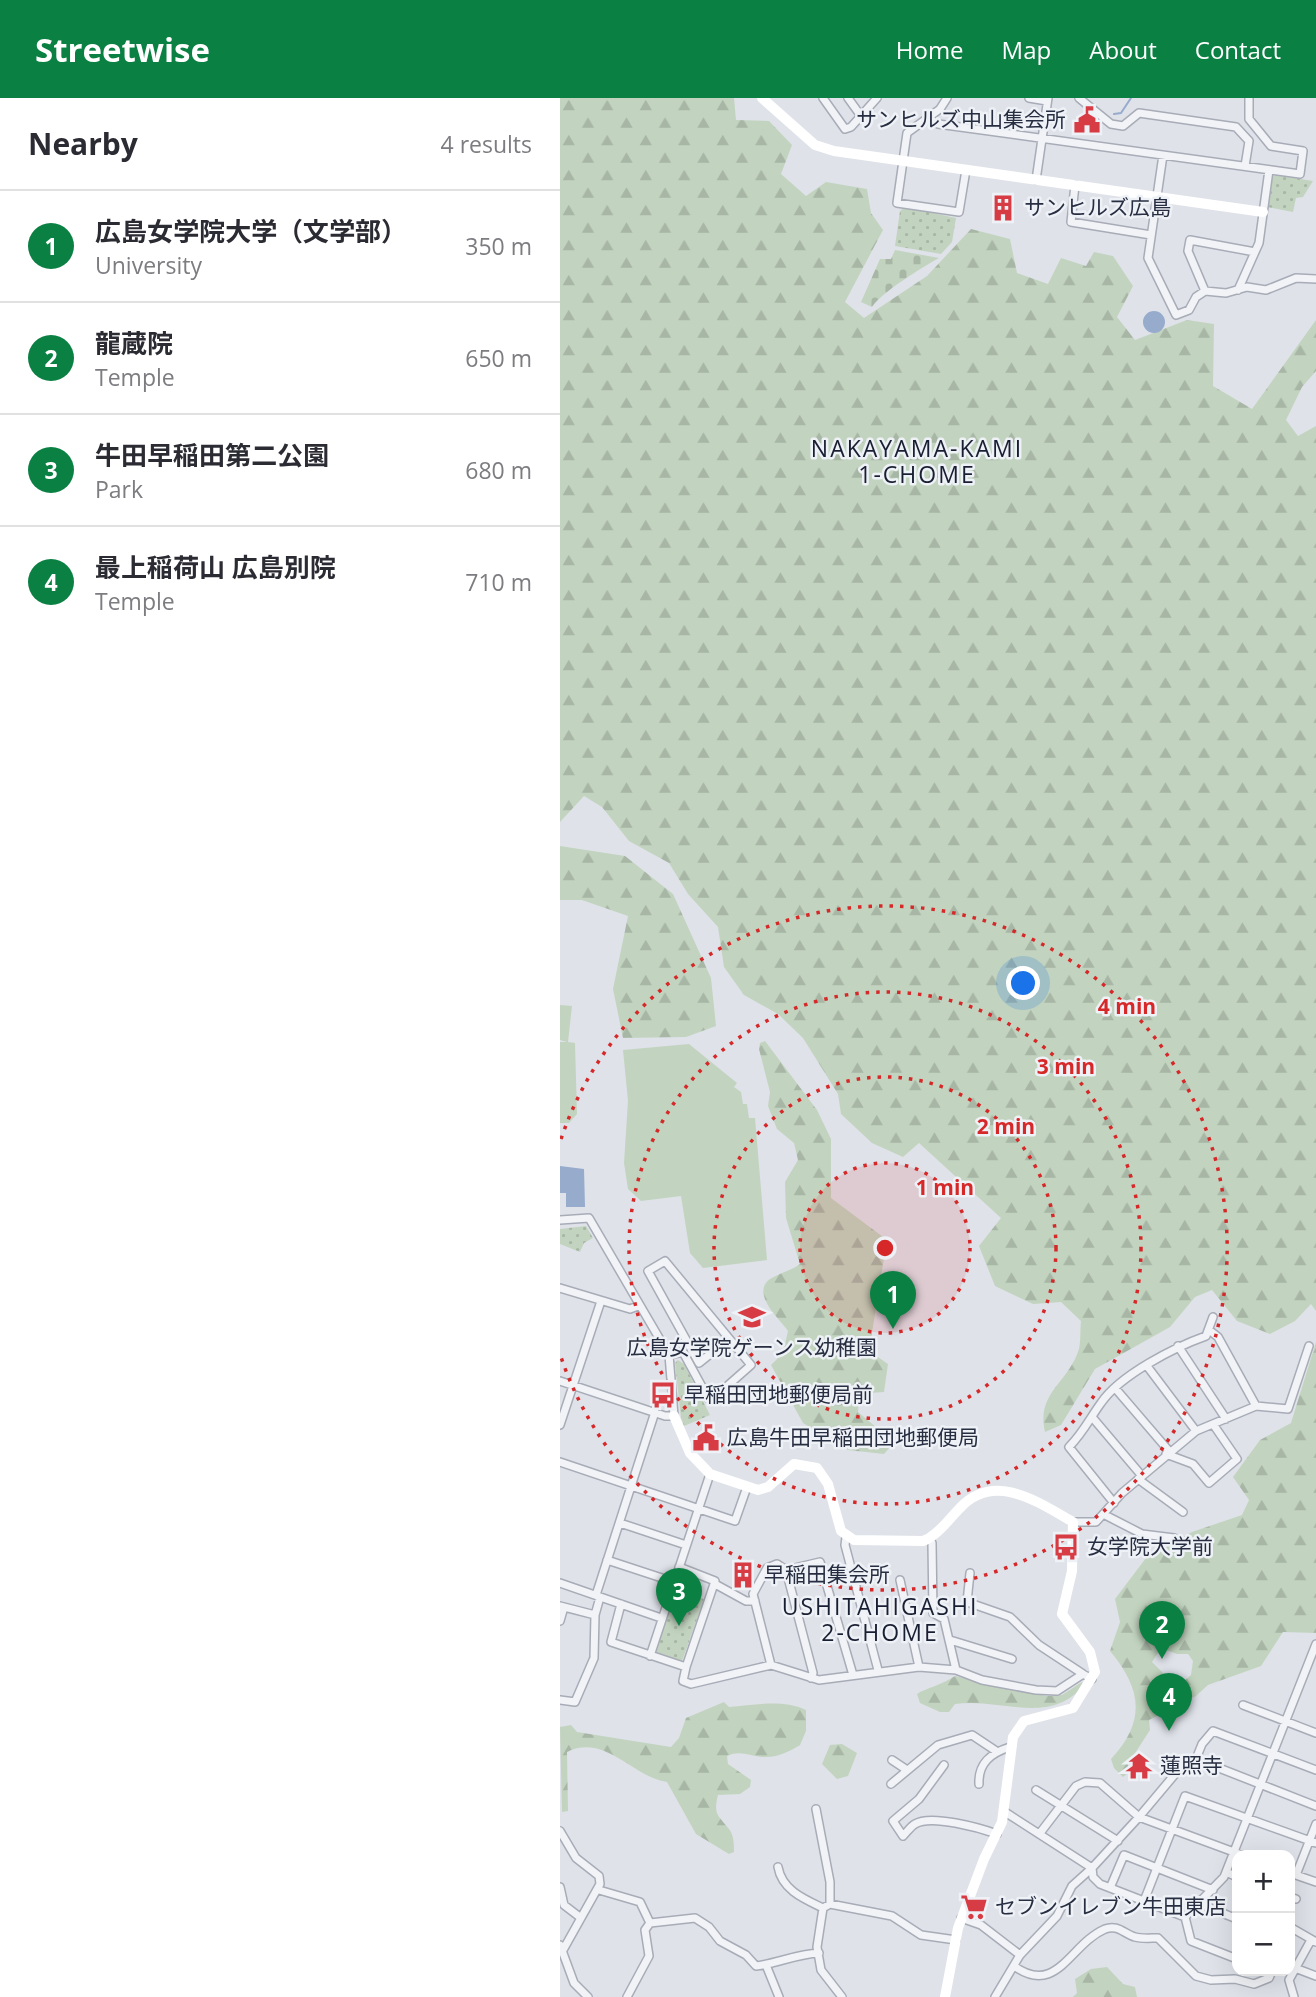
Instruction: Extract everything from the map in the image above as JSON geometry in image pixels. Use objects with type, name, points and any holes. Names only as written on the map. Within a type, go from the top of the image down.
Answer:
[{"type":"street","points":[[762,98],[815,145],[834,151],[1263,212]]},
{"type":"street","points":[[823,98],[845,129],[861,116],[876,98]]},
{"type":"street","points":[[848,98],[861,116]]},
{"type":"street","points":[[947,98],[928,118],[907,133],[897,203],[959,212],[966,170]]},
{"type":"street","points":[[1029,98],[1048,99],[1036,180]]},
{"type":"street","points":[[1079,98],[1111,124],[1123,126],[1139,113],[1236,127],[1249,141],[1245,166]]},
{"type":"street","points":[[928,118],[938,124],[1300,174],[1303,151],[1271,146],[1249,119],[1249,98]]},
{"type":"street","points":[[1163,155],[1148,258],[1176,315],[1189,310],[1196,297],[1205,291],[1226,293],[1247,287],[1266,289],[1296,278],[1316,279]]},
{"type":"street","points":[[1238,290],[1255,252],[1269,170]]},
{"type":"street","points":[[1075,185],[1071,222],[1151,235]]},
{"type":"street","points":[[1205,291],[1188,251],[1190,240],[1255,252]]},
{"type":"street","points":[[560,1220],[589,1218],[638,1307],[669,1355],[674,1416],[690,1453],[710,1474],[758,1490],[768,1487],[794,1464],[817,1468],[828,1484],[841,1531],[846,1537],[915,1542],[929,1538],[968,1499],[984,1491],[1019,1492],[1073,1522],[1096,1522],[1140,1477],[1196,1431],[1256,1406],[1288,1409],[1309,1346]]},
{"type":"street","points":[[669,1355],[682,1352],[708,1398],[717,1395],[751,1366],[729,1339],[665,1261],[648,1271],[699,1363],[729,1339]]},
{"type":"street","points":[[560,1288],[630,1309],[638,1307]]},
{"type":"street","points":[[560,1425],[601,1301]]},
{"type":"street","points":[[1114,1503],[1069,1447],[1083,1433],[1101,1402],[1115,1388],[1178,1346],[1206,1336],[1213,1317]]},
{"type":"street","points":[[1209,1330],[1218,1337],[1256,1406]]},
{"type":"street","points":[[1178,1346],[1226,1419]]},
{"type":"street","points":[[1147,1366],[1196,1431]]},
{"type":"street","points":[[560,1381],[674,1416]]},
{"type":"street","points":[[1115,1388],[1168,1452],[1193,1464],[1209,1483],[1237,1459],[1213,1424]]},
{"type":"street","points":[[560,1700],[575,1702],[594,1658],[594,1615],[598,1596],[655,1412]]},
{"type":"street","points":[[1092,1418],[1140,1477],[1183,1512]]},
{"type":"street","points":[[560,1462],[735,1521],[747,1487]]},
{"type":"street","points":[[650,1656],[710,1474]]},
{"type":"street","points":[[1105,1515],[1142,1534],[1174,1538]]},
{"type":"street","points":[[945,1997],[961,1918],[1005,1812],[1010,1747],[1017,1728],[1024,1721],[1068,1711],[1094,1661],[1062,1614],[1072,1571],[1073,1522]]},
{"type":"street","points":[[620,1523],[686,1545]]},
{"type":"street","points":[[846,1537],[845,1545],[878,1670]]},
{"type":"street","points":[[929,1538],[932,1544],[933,1613],[944,1619],[956,1670]]},
{"type":"street","points":[[607,1560],[674,1582]]},
{"type":"street","points":[[786,1570],[820,1562],[853,1675]]},
{"type":"street","points":[[771,1665],[753,1594],[767,1568],[777,1564],[786,1570],[813,1673],[811,1678]]},
{"type":"street","points":[[679,1567],[710,1577],[715,1584],[746,1601],[755,1601]]},
{"type":"street","points":[[970,1573],[967,1602],[1010,1617],[1039,1645],[1088,1677]]},
{"type":"street","points":[[901,1580],[919,1667]]},
{"type":"street","points":[[560,1583],[661,1618]]},
{"type":"street","points":[[715,1584],[686,1667],[684,1681],[691,1684],[771,1665],[811,1678],[919,1667],[956,1670],[982,1680],[1057,1691],[1088,1677]]},
{"type":"street","points":[[621,1604],[611,1642],[686,1667]]},
{"type":"street","points":[[560,1621],[562,1606],[594,1615]]},
{"type":"street","points":[[950,1640],[1012,1660]]},
{"type":"street","points":[[1239,1850],[1248,1817],[1316,1644]]},
{"type":"street","points":[[1243,1705],[1316,1733]]},
{"type":"street","points":[[1316,1770],[1213,1731],[1202,1744],[1196,1759],[1316,1806]]},
{"type":"street","points":[[891,1784],[938,1745],[972,1735],[996,1751]]},
{"type":"street","points":[[979,1784],[979,1772],[983,1764],[996,1751],[1010,1747]]},
{"type":"street","points":[[892,1759],[907,1770]]},
{"type":"street","points":[[944,1765],[919,1799],[893,1821],[903,1836],[915,1824],[925,1821],[965,1824],[997,1834]]},
{"type":"street","points":[[995,1997],[1020,1955],[1057,1916],[1072,1886],[1118,1841],[1176,1773]]},
{"type":"street","points":[[1040,1833],[1076,1786],[1085,1782],[1100,1783],[1139,1817],[1232,1852]]},
{"type":"street","points":[[1036,1790],[1118,1841]]},
{"type":"street","points":[[1144,1901],[1185,1796],[1313,1842]]},
{"type":"street","points":[[816,1809],[831,1882],[817,1947],[824,1976],[842,1997]]},
{"type":"street","points":[[1005,1812],[1092,1868],[1093,1877],[1110,1888],[1185,1917]]},
{"type":"street","points":[[1295,1871],[1313,1842],[1316,1824]]},
{"type":"street","points":[[560,1831],[576,1858],[599,1876],[599,1890],[562,1947],[574,1983],[588,1997]]},
{"type":"street","points":[[1110,1888],[1124,1855],[1213,1890]]},
{"type":"street","points":[[1185,1917],[1213,1890],[1232,1863]]},
{"type":"street","points":[[778,1867],[780,1877],[803,1901],[892,1916],[921,1935],[956,1940]]},
{"type":"street","points":[[1226,1872],[1232,1875]]},
{"type":"street","points":[[1295,1875],[1316,1882]]},
{"type":"street","points":[[560,1887],[564,1905],[581,1918]]},
{"type":"street","points":[[599,1890],[640,1902],[650,1923]]},
{"type":"street","points":[[1200,1904],[1232,1917]]},
{"type":"street","points":[[1185,1917],[1191,1941],[1232,1957]]},
{"type":"street","points":[[628,1997],[649,1956],[645,1930],[650,1923],[695,1918],[709,1927],[720,1941],[746,1955],[752,1964],[781,1963],[800,1954],[819,1953]]},
{"type":"street","points":[[961,1918],[981,1924],[1020,1955]]},
{"type":"street","points":[[1014,1966],[1028,1977],[1040,1978],[1063,1966],[1104,1930],[1116,1927],[1135,1937],[1158,1938],[1196,1976],[1211,1980],[1235,1979],[1254,1984],[1270,1976]]},
{"type":"street","points":[[1295,1930],[1314,1941],[1295,1968],[1316,1976]]},
{"type":"street","points":[[766,1965],[779,1997]]},
{"type":"street","points":[[1291,1976],[1289,1980],[1294,1997]]},
{"type":"green space","points":[[560,98],[734,98],[736,120],[769,121],[792,145],[781,174],[806,196],[826,182],[867,189],[871,213],[883,230],[845,302],[864,318],[927,276],[971,229],[1010,239],[1017,273],[1048,284],[1061,258],[1086,266],[1094,252],[1113,256],[1133,286],[1117,317],[1135,340],[1187,320],[1214,324],[1213,386],[1252,409],[1316,320],[1316,371],[1302,387],[1286,420],[1298,436],[1316,426],[1316,1311],[1311,1304],[1295,1321],[1270,1334],[1237,1321],[1212,1290],[1195,1297],[1170,1327],[1095,1369],[1061,1425],[1045,1432],[1045,1407],[1074,1361],[1080,1346],[1081,1321],[1061,1302],[1033,1304],[995,1286],[979,1246],[1001,1218],[919,1143],[903,1157],[872,1143],[841,1114],[838,1094],[803,1038],[778,1014],[744,995],[724,967],[718,927],[688,894],[669,863],[629,841],[602,807],[584,796],[560,822]]},
{"type":"green space","points":[[1276,175],[1313,181],[1303,197],[1296,198],[1293,212],[1267,207],[1271,177]]},
{"type":"green space","points":[[905,207],[956,218],[952,242],[941,254],[895,246],[900,211]]},
{"type":"green space","points":[[895,250],[939,258],[893,288],[872,307],[861,302],[880,259],[891,259]]},
{"type":"green space","points":[[560,846],[625,856],[673,894],[711,978],[716,1026],[686,1037],[623,1038],[613,989],[628,916],[582,900],[560,900]]},
{"type":"green space","points":[[560,1005],[572,1006],[568,1042],[575,1043],[577,1114],[569,1123],[560,1123],[560,1042],[567,1042],[560,1040]]},
{"type":"green space","points":[[765,1041],[817,1110],[831,1139],[831,1198],[887,1240],[869,1351],[888,1364],[884,1392],[869,1393],[859,1400],[858,1412],[883,1433],[891,1446],[884,1454],[848,1450],[803,1423],[771,1365],[783,1353],[788,1331],[765,1299],[765,1285],[770,1279],[800,1264],[786,1218],[785,1182],[798,1160],[794,1143],[777,1129],[768,1106],[770,1092],[759,1049],[760,1043]]},
{"type":"green space","points":[[689,1044],[737,1083],[734,1087],[741,1092],[743,1104],[747,1104],[749,1118],[755,1118],[767,1260],[703,1268],[690,1253],[681,1196],[641,1201],[628,1189],[624,1163],[628,1101],[623,1050]]},
{"type":"green space","points":[[586,1226],[593,1238],[584,1243],[580,1252],[560,1244],[560,1229]]},
{"type":"green space","points":[[1316,1342],[1316,1633],[1283,1632],[1261,1666],[1208,1685],[1196,1696],[1149,1720],[1150,1730],[1128,1764],[1129,1772],[1123,1777],[1114,1768],[1111,1759],[1130,1732],[1136,1705],[1129,1679],[1110,1651],[1120,1622],[1115,1599],[1146,1558],[1192,1532],[1242,1515],[1249,1500],[1233,1477],[1260,1440],[1291,1423]],"holes":[[[1161,1648],[1177,1654],[1188,1654],[1193,1661],[1191,1675],[1183,1682],[1169,1679],[1152,1662]]]},
{"type":"green space","points":[[678,1360],[684,1364],[710,1415],[684,1426],[675,1363]]},
{"type":"green space","points":[[675,1591],[704,1599],[682,1661],[656,1653]]},
{"type":"green space","points":[[955,1676],[1047,1696],[1062,1695],[1082,1682],[1084,1685],[1070,1698],[1056,1705],[1040,1708],[972,1703],[955,1704],[949,1712],[940,1712],[920,1703],[917,1694]]},
{"type":"green space","points":[[724,1702],[729,1707],[778,1704],[806,1710],[806,1731],[800,1745],[773,1757],[740,1753],[727,1756],[728,1764],[751,1780],[750,1787],[740,1794],[718,1795],[716,1811],[732,1834],[734,1852],[729,1854],[696,1834],[667,1782],[642,1773],[618,1758],[594,1748],[567,1752],[568,1811],[562,1812],[560,1727],[571,1725],[577,1732],[671,1747],[679,1738],[686,1718]]},
{"type":"green space","points":[[842,1744],[857,1753],[848,1776],[837,1779],[822,1764],[830,1745]]},
{"type":"green space","points":[[1107,1967],[1123,1984],[1135,1987],[1137,1997],[1073,1997],[1077,1993],[1075,1979],[1091,1969]]},
{"type":"water","points":[[1154,311],[1162,314],[1165,322],[1162,330],[1154,333],[1146,330],[1143,322],[1146,314]]},
{"type":"water","points":[[560,1166],[584,1169],[585,1207],[566,1207],[566,1193],[560,1193]]},
{"type":"waterway","points":[[1114,114],[1121,113],[1131,98]]},
{"type":"place","name":"サンヒルズ中山集会所","points":[[1087,120]]},
{"type":"place","name":"サンヒルズ広島","points":[[1003,208]]},
{"type":"place","name":"広島女学院ゲーンス幼稚園","points":[[752,1317]]},
{"type":"place","name":"広島女学院大学（文学部）","points":[[893,1329]]},
{"type":"place","name":"早稲田団地郵便局前","points":[[663,1395]]},
{"type":"place","name":"広島牛田早稲田団地郵便局","points":[[706,1438]]},
{"type":"place","name":"女学院大学前","points":[[1066,1547]]},
{"type":"place","name":"早稲田集会所","points":[[743,1575]]},
{"type":"place","name":"牛田早稲田第二公園","points":[[679,1626]]},
{"type":"place","name":"龍蔵院","points":[[1162,1659]]},
{"type":"place","name":"最上稲荷山 広島別院","points":[[1169,1731]]},
{"type":"place","name":"蓮照寺","points":[[1139,1766]]},
{"type":"place","name":"セブンイレブン牛田東店","points":[[974,1907]]},
{"type":"district","name":"NAKAYAMA-KAMI 1-CHOME","points":[[917,462]]},
{"type":"district","name":"USHITAHIGASHI 2-CHOME","points":[[880,1620]]}]
